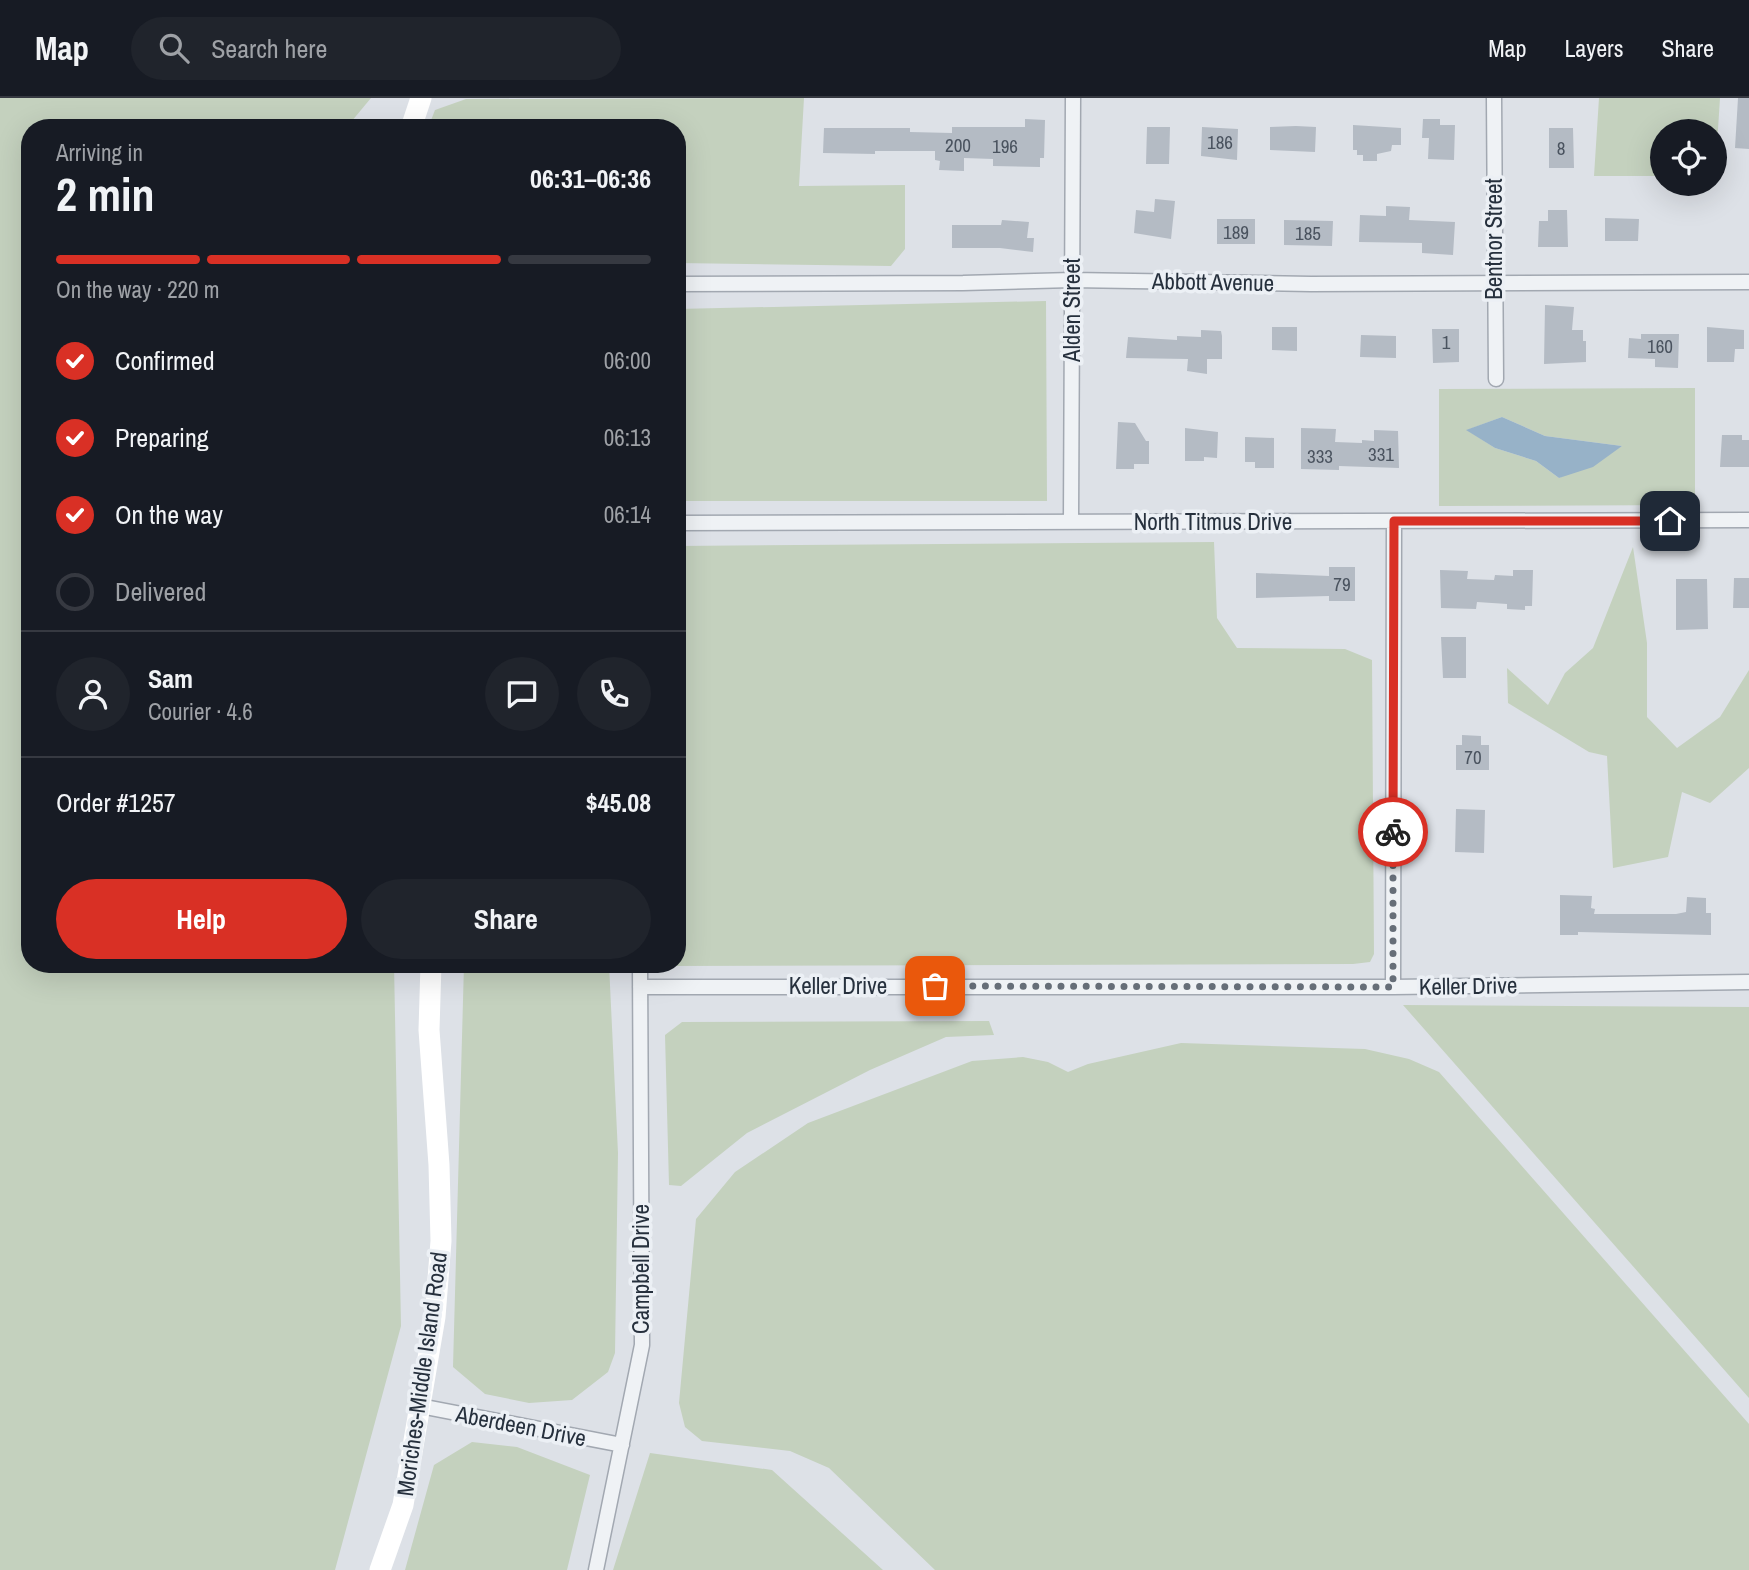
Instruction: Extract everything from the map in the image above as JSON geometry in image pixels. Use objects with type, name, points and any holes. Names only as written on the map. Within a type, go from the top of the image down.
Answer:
[{"type":"main road","points":[[414,119],[421,98]]},
{"type":"main road","name":"Moriches-Middle Island Road","points":[[380,1570],[403,1505],[435,1317],[440,1241],[439,1166],[429,1030],[430,973]]},
{"type":"street","name":"Alden Street","points":[[1071,522],[1073,98]]},
{"type":"street","name":"Bentnor Street","points":[[1494,98],[1496,379]]},
{"type":"street","name":"Abbott Avenue","points":[[686,284],[963,284],[1072,280],[1311,284],[1749,282]]},
{"type":"street","name":"North Titmus Drive","points":[[686,523],[1220,524],[1749,520]]},
{"type":"street","points":[[1393,987],[1394,521]]},
{"type":"street","name":"Campbell Drive","points":[[596,1570],[642,1346],[640,973]]},
{"type":"street","name":"Keller Drive","points":[[640,987],[1393,987],[1749,982]]},
{"type":"street","name":"Aberdeen Drive","points":[[421,1406],[622,1445]]},
{"type":"green space","points":[[0,98],[371,98],[354,119],[21,119],[21,973],[394,973],[401,1326],[335,1570],[0,1570]]},
{"type":"green space","points":[[804,98],[799,186],[905,185],[905,249],[891,266],[686,263],[686,119],[432,119],[435,110],[466,99]]},
{"type":"green space","points":[[1599,98],[1720,98],[1719,119],[1650,119],[1650,176],[1594,176]]},
{"type":"green space","points":[[1046,301],[1047,501],[686,501],[686,309]]},
{"type":"green space","points":[[1695,388],[1695,505],[1439,506],[1439,389]],"holes":[[[1502,417],[1545,436],[1622,446],[1559,478],[1536,461],[1495,448],[1467,430]]]},
{"type":"green space","points":[[1214,542],[1217,618],[1237,648],[1345,649],[1372,660],[1374,954],[1370,962],[686,966],[686,546]]},
{"type":"green space","points":[[1633,547],[1647,643],[1647,717],[1677,748],[1720,717],[1749,670],[1749,768],[1710,803],[1682,792],[1668,857],[1613,868],[1607,756],[1589,752],[1508,703],[1507,668],[1548,705],[1565,673],[1593,648]]},
{"type":"green space","points":[[464,973],[609,973],[618,1153],[615,1353],[608,1372],[572,1400],[529,1403],[485,1394],[453,1367]]},
{"type":"green space","points":[[1403,1005],[1749,1007],[1749,1398]]},
{"type":"green space","points":[[989,1021],[994,1035],[946,1037],[870,1070],[747,1133],[681,1186],[669,1185],[665,1035],[682,1022]]},
{"type":"green space","points":[[1181,1043],[1365,1049],[1409,1059],[1439,1072],[1749,1424],[1749,1570],[935,1570],[829,1468],[790,1451],[702,1441],[685,1427],[679,1403],[696,1219],[735,1172],[808,1123],[972,1061],[1023,1057],[1048,1062],[1068,1072],[1088,1064]]},
{"type":"green space","points":[[472,1442],[517,1447],[590,1475],[567,1570],[405,1570],[434,1465]]},
{"type":"green space","points":[[650,1453],[772,1470],[883,1570],[613,1570]]},
{"type":"water","points":[[1502,417],[1545,436],[1622,446],[1593,467],[1559,478],[1536,461],[1495,448],[1466,430]]},
{"type":"building","points":[[1738,98],[1749,98],[1749,149],[1735,148]]},
{"type":"building","points":[[1025,119],[1045,120],[1044,158],[1040,158],[1040,167],[993,166],[993,159],[964,158],[964,171],[939,170],[940,161],[935,160],[935,151],[823,153],[824,128],[910,128],[910,132],[952,133],[952,127],[1025,127]]},
{"type":"building","points":[[1423,119],[1440,119],[1440,125],[1455,125],[1454,160],[1428,159],[1429,138],[1422,138]]},
{"type":"building","points":[[1353,125],[1401,128],[1401,145],[1392,145],[1391,151],[1377,154],[1377,161],[1363,161],[1363,155],[1357,155],[1357,150],[1353,150]]},
{"type":"building","points":[[1147,127],[1170,127],[1169,164],[1146,164]]},
{"type":"building","points":[[1202,127],[1238,129],[1237,160],[1201,156]]},
{"type":"building","points":[[1270,127],[1316,127],[1315,152],[1270,150]]},
{"type":"building","points":[[1549,128],[1573,128],[1574,168],[1549,168]]},
{"type":"building","points":[[1155,199],[1175,201],[1171,239],[1134,233],[1136,210],[1154,212]]},
{"type":"building","points":[[1386,206],[1410,207],[1409,220],[1455,222],[1453,255],[1422,253],[1422,243],[1359,242],[1360,215],[1386,216]]},
{"type":"building","points":[[1548,210],[1567,210],[1568,247],[1538,247],[1539,221],[1548,221]]},
{"type":"building","points":[[1605,218],[1639,219],[1638,241],[1605,241]]},
{"type":"building","points":[[1217,219],[1255,219],[1255,244],[1217,244]]},
{"type":"building","points":[[1002,220],[1029,222],[1027,238],[1034,238],[1033,252],[1000,248],[952,248],[952,225],[1001,225]]},
{"type":"building","points":[[1284,220],[1333,221],[1332,246],[1284,245]]},
{"type":"building","points":[[1545,305],[1574,307],[1572,330],[1583,330],[1586,362],[1544,364]]},
{"type":"building","points":[[1272,327],[1297,327],[1297,351],[1272,350]]},
{"type":"building","points":[[1707,327],[1744,330],[1744,349],[1735,349],[1734,362],[1707,362]]},
{"type":"building","points":[[1432,329],[1459,329],[1459,362],[1433,363]]},
{"type":"building","points":[[1201,330],[1221,331],[1222,336],[1222,359],[1207,359],[1207,374],[1187,371],[1188,359],[1126,358],[1128,337],[1177,340],[1177,336],[1201,337]]},
{"type":"building","points":[[1641,334],[1679,334],[1678,368],[1655,367],[1655,359],[1628,358],[1629,338],[1641,339]]},
{"type":"building","points":[[1361,335],[1396,336],[1396,358],[1360,357]]},
{"type":"building","points":[[1118,422],[1135,423],[1146,441],[1149,441],[1149,464],[1134,464],[1134,469],[1116,469]]},
{"type":"building","points":[[1185,428],[1218,432],[1217,458],[1204,457],[1204,461],[1185,461]]},
{"type":"building","points":[[1301,428],[1336,429],[1335,442],[1362,443],[1362,440],[1374,441],[1374,430],[1398,431],[1399,468],[1339,466],[1339,470],[1301,469]]},
{"type":"building","points":[[1722,435],[1742,435],[1742,440],[1749,440],[1749,467],[1720,467]]},
{"type":"building","points":[[1245,437],[1274,438],[1274,468],[1255,468],[1255,462],[1245,462]]},
{"type":"building","points":[[1329,567],[1355,567],[1355,601],[1329,601],[1329,596],[1256,598],[1256,573],[1329,576]]},
{"type":"building","points":[[1440,570],[1468,571],[1467,579],[1494,580],[1495,575],[1513,576],[1513,570],[1533,570],[1532,606],[1525,606],[1525,610],[1507,609],[1507,604],[1477,602],[1476,609],[1441,608]]},
{"type":"building","points":[[1734,578],[1749,578],[1749,608],[1733,608]]},
{"type":"building","points":[[1676,579],[1707,579],[1708,629],[1676,630]]},
{"type":"building","points":[[1441,637],[1466,637],[1466,678],[1443,678]]},
{"type":"building","points":[[1462,735],[1481,736],[1481,745],[1489,745],[1489,770],[1456,770],[1456,745],[1462,745]]},
{"type":"building","points":[[1456,809],[1485,810],[1484,853],[1455,852]]},
{"type":"building","points":[[1560,895],[1592,896],[1591,908],[1595,909],[1594,914],[1676,914],[1686,912],[1687,897],[1706,898],[1706,913],[1711,913],[1711,935],[1578,932],[1578,935],[1560,935]]},
{"type":"way so far","points":[[935,986],[1393,987],[1393,832]]},
{"type":"route","points":[[1393,832],[1394,521],[1670,521]]}]
